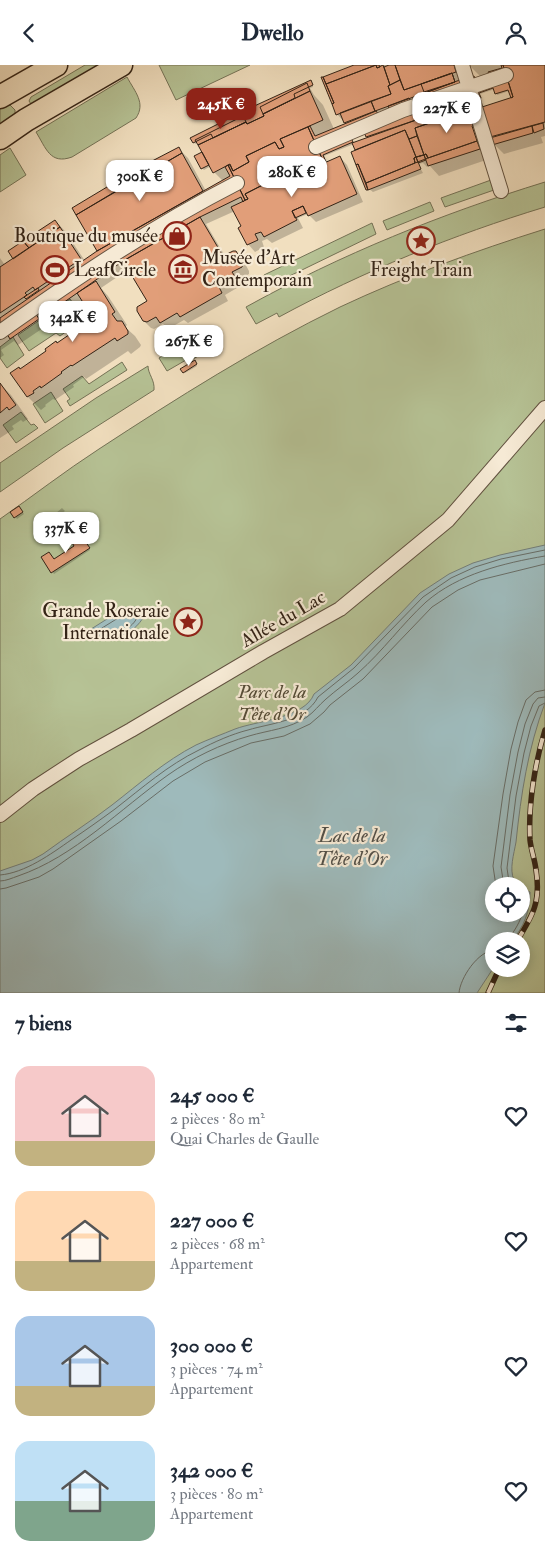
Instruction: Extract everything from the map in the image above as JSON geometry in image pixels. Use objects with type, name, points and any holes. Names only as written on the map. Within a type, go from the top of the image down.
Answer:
[{"type":"main road","points":[[0,97],[56,65]]},
{"type":"main road","points":[[0,138],[121,65]]},
{"type":"street","points":[[462,65],[499,185]]},
{"type":"street","points":[[316,147],[378,120],[506,75]]},
{"type":"street","points":[[0,333],[74,280],[144,235],[237,183]]},
{"type":"street","name":"Allée du Lac","points":[[0,815],[33,789],[79,759],[340,609],[448,520],[543,412]]},
{"type":"green space","points":[[85,65],[102,65],[31,104],[29,101],[31,97]]},
{"type":"green space","points":[[159,65],[250,65],[176,100]]},
{"type":"green space","points":[[127,77],[140,102],[139,113],[136,118],[72,157],[58,159],[50,154],[36,132]]},
{"type":"green space","points":[[10,105],[15,110],[15,115],[0,126],[0,108]]},
{"type":"green space","points":[[10,148],[26,175],[0,192],[0,155]]},
{"type":"green space","points":[[491,180],[494,190],[445,207],[441,198]]},
{"type":"green space","points":[[545,182],[545,207],[409,255],[343,284],[279,317],[277,313],[256,324],[246,307],[319,270],[392,237],[506,194]]},
{"type":"green space","points":[[430,202],[434,211],[387,230],[383,221]]},
{"type":"green space","points":[[372,223],[376,234],[269,286],[264,275]]},
{"type":"green space","name":"Parc de la Tête d'Or","points":[[545,229],[545,993],[0,993],[0,519],[128,430],[187,392],[278,339],[340,307],[467,255]]},
{"type":"green space","points":[[70,299],[84,319],[60,336],[56,333],[29,351],[18,335]]},
{"type":"green space","points":[[196,336],[205,352],[167,371],[159,358]]},
{"type":"green space","points":[[13,337],[24,355],[7,368],[0,358],[0,347]]},
{"type":"green space","points":[[122,362],[127,370],[70,406],[67,401],[70,399],[63,389],[82,376],[89,384]]},
{"type":"green space","points":[[148,366],[154,390],[63,448],[0,492],[0,463],[96,398]]},
{"type":"green space","points":[[51,392],[63,411],[45,423],[33,404]]},
{"type":"green space","points":[[21,412],[31,425],[34,424],[38,428],[16,443],[3,425]]},
{"type":"water","name":"Lac de la Tête d'Or","points":[[545,545],[545,703],[526,771],[512,861],[513,877],[485,877],[485,922],[524,922],[519,932],[485,932],[485,977],[487,977],[477,993],[0,993],[0,871],[32,860],[43,854],[104,811],[163,765],[196,745],[244,726],[291,714],[301,708],[309,702],[314,694],[351,665],[420,593],[449,574],[473,563]]},
{"type":"water","points":[[126,607],[128,611],[134,607],[147,610],[143,619],[130,631],[114,637],[106,637],[88,631]]},
{"type":"building","points":[[354,65],[376,65],[326,84],[323,77]]},
{"type":"building","points":[[376,65],[377,68],[383,65],[391,94],[336,115],[332,104],[334,103],[326,84]]},
{"type":"building","points":[[395,65],[400,80],[390,85],[384,67]]},
{"type":"building","points":[[395,65],[454,65],[456,72],[404,90]]},
{"type":"building","points":[[501,65],[503,65],[513,97],[511,98],[508,90],[495,94],[493,88],[479,93],[481,98],[462,104],[460,98],[446,103],[448,109],[366,137],[364,132],[351,138],[353,142],[323,155],[326,162],[324,163],[308,127],[310,126],[315,136],[376,111],[379,115],[390,111],[388,106],[409,98],[411,104],[424,99],[422,94],[457,81],[474,76],[476,81],[490,77],[488,72],[502,68]]},
{"type":"building","points":[[503,65],[545,65],[545,122],[490,137],[482,107],[513,97]]},
{"type":"building","points":[[452,73],[455,82],[375,111],[371,101],[391,94],[388,86],[400,80],[404,90]]},
{"type":"building","points":[[452,73],[455,82],[424,92],[421,84]]},
{"type":"building","points":[[321,77],[323,77],[334,103],[332,104]]},
{"type":"building","points":[[311,80],[313,85],[294,94],[295,98],[263,114],[264,116],[247,124],[246,122],[213,138],[211,134],[193,143],[190,138],[250,108]]},
{"type":"building","points":[[307,83],[310,91],[263,114],[260,107]]},
{"type":"building","points":[[310,91],[323,120],[280,139],[284,147],[279,149],[275,142],[246,156],[249,162],[233,171],[230,164],[213,173],[198,145],[246,122],[247,124],[264,116],[263,114]]},
{"type":"building","points":[[371,101],[375,111],[344,123],[340,113]]},
{"type":"building","points":[[447,109],[450,116],[415,128],[417,136],[409,139],[405,130],[355,150],[352,143]]},
{"type":"building","points":[[470,109],[475,124],[472,126],[477,141],[428,158],[426,154],[424,155],[415,128]]},
{"type":"building","points":[[243,116],[246,122],[198,145],[195,140]]},
{"type":"building","points":[[543,123],[544,129],[534,133],[532,126]]},
{"type":"building","points":[[532,126],[533,133],[492,145],[490,138]]},
{"type":"building","points":[[308,127],[324,163],[297,175],[294,169],[245,194],[248,199],[245,200],[228,165],[230,165],[233,171],[249,162],[246,156],[275,142],[279,149],[284,147],[280,139]]},
{"type":"building","points":[[405,130],[416,157],[414,158],[415,163],[366,183],[351,152]]},
{"type":"building","points":[[417,136],[424,155],[416,157],[409,139]]},
{"type":"building","points":[[477,141],[480,149],[428,166],[424,155],[426,154],[428,158]]},
{"type":"building","points":[[179,147],[182,153],[135,180],[131,172]]},
{"type":"building","points":[[202,152],[209,165],[201,169],[194,156]]},
{"type":"building","points":[[182,153],[203,191],[97,251],[76,215]]},
{"type":"building","points":[[426,154],[428,158],[415,163],[414,158]]},
{"type":"building","points":[[424,155],[426,160],[418,163],[416,157]]},
{"type":"building","points":[[340,156],[357,194],[308,216],[303,206],[292,211],[297,220],[264,237],[261,232],[255,234],[258,240],[247,245],[238,228],[241,226],[231,207],[248,199],[245,194],[294,169],[297,175]]},
{"type":"building","points":[[416,157],[421,169],[368,190],[366,183],[415,163],[414,158]]},
{"type":"building","points":[[358,164],[368,190],[366,190],[356,165]]},
{"type":"building","points":[[228,165],[245,200],[243,202],[241,197],[200,217],[123,261],[50,312],[47,307],[36,314],[39,319],[10,339],[7,334],[0,339],[0,318],[97,251],[230,176],[225,167]]},
{"type":"building","points":[[117,181],[121,188],[76,215],[72,208]]},
{"type":"building","points":[[303,206],[306,213],[295,218],[292,211]]},
{"type":"building","name":"Musée d'Art Contemporain","points":[[200,217],[223,256],[236,251],[243,263],[242,267],[232,272],[236,278],[219,287],[222,293],[180,317],[177,313],[160,323],[156,317],[147,322],[143,321],[137,311],[137,307],[147,301],[123,261]]},
{"type":"building","points":[[55,220],[60,227],[29,248],[23,241]]},
{"type":"building","points":[[60,227],[81,259],[35,290],[33,287],[25,293],[27,295],[0,313],[0,267]]},
{"type":"building","points":[[23,241],[29,248],[13,259],[8,251]]},
{"type":"building","points":[[96,281],[115,312],[112,314],[117,321],[122,321],[128,334],[117,341],[115,338],[71,365],[27,397],[10,373],[19,367],[20,369],[46,351],[45,349],[82,326],[81,324],[85,321],[88,325],[103,313],[100,309],[91,315],[77,293]]},
{"type":"building","points":[[38,288],[39,290],[26,299],[24,297]]},
{"type":"building","points":[[195,360],[197,364],[183,373],[180,369]]},
{"type":"building","points":[[0,383],[16,405],[9,410],[7,407],[0,413]]},
{"type":"building","points":[[19,506],[23,512],[14,518],[10,512]]},
{"type":"building","points":[[79,533],[90,548],[51,573],[41,557],[49,552],[54,559],[74,546],[70,539]]},
{"type":"railway","points":[[522,932],[531,916],[536,900],[537,881],[530,840],[530,813],[535,770],[545,730]]},
{"type":"railway","points":[[488,993],[495,977]]},
{"type":"place","name":"Boutique du musée","points":[[177,236]]},
{"type":"place","name":"Freight Train","points":[[421,241]]},
{"type":"place","name":"Musée d'Art Contemporain","points":[[183,269]]},
{"type":"place","name":"LeafCircle","points":[[55,270]]},
{"type":"place","name":"Grande Roseraie Internationale","points":[[188,622]]}]
